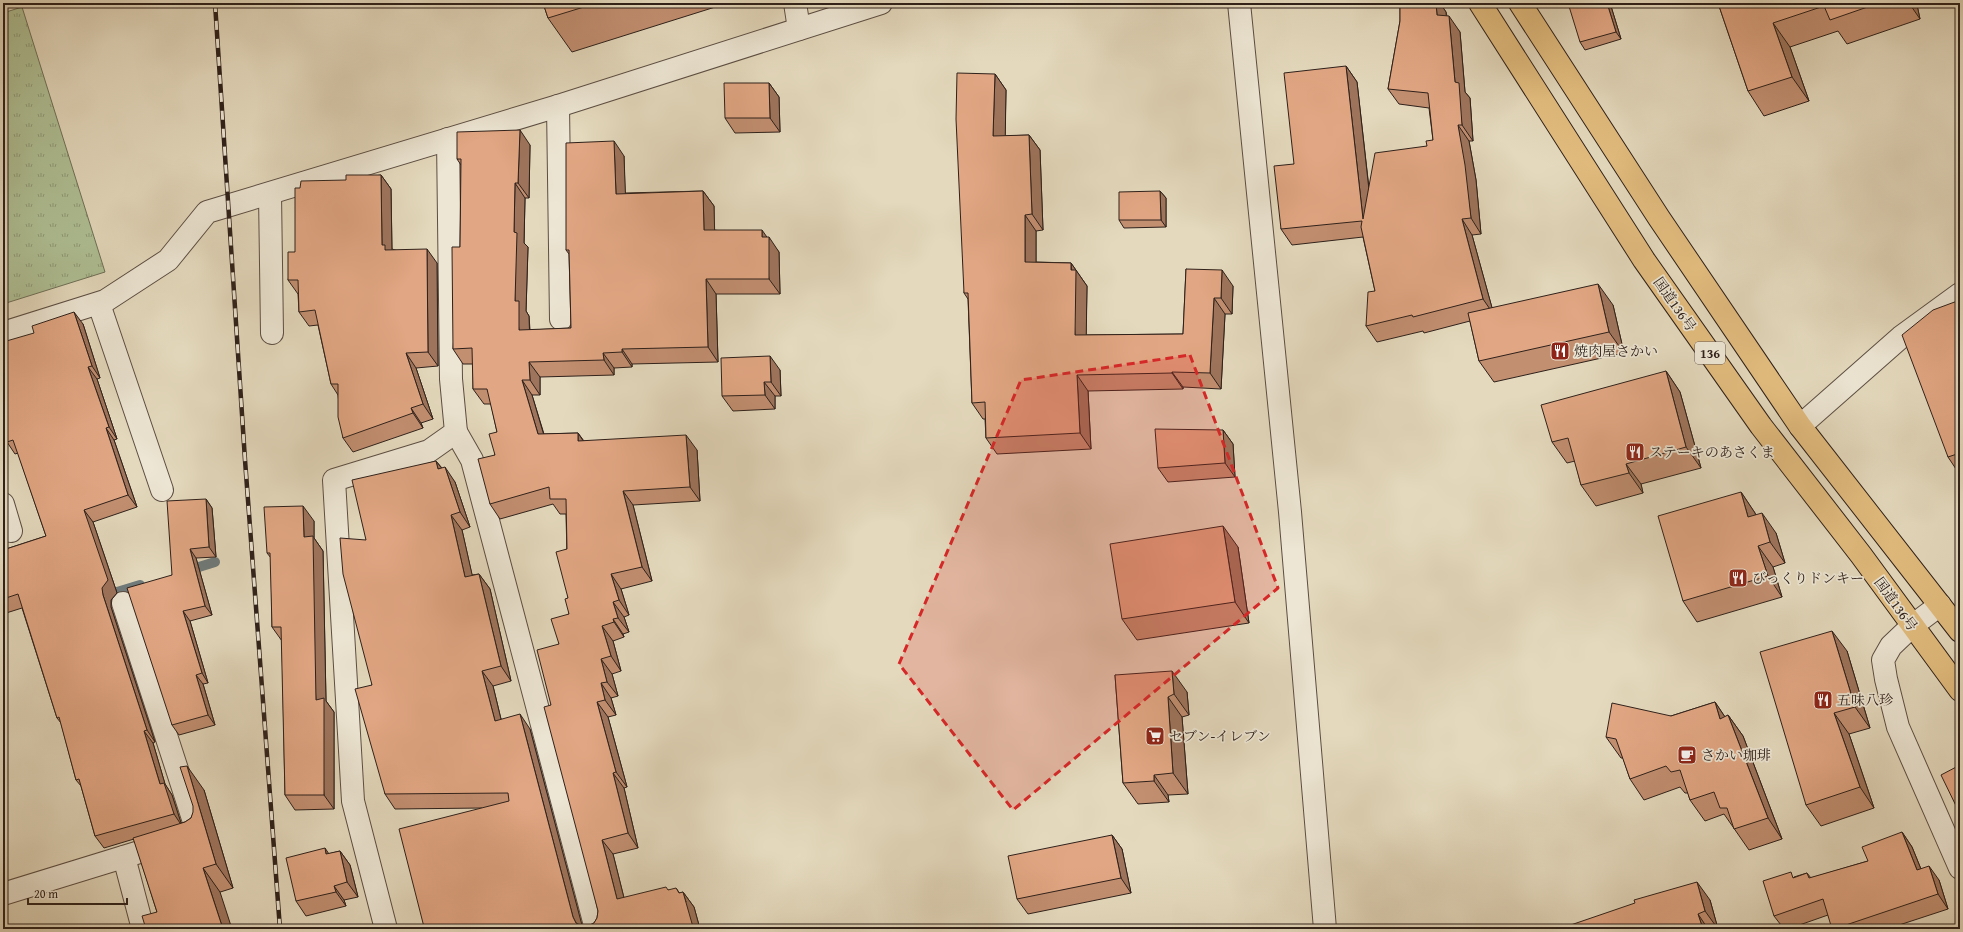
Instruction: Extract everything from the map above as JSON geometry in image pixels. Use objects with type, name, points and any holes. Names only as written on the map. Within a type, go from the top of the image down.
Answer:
[{"type":"highway","name":"国道136号","points":[[1480,3],[1644,260],[1761,426],[1861,555],[1960,690]]},
{"type":"highway","name":"136","points":[[1520,3],[1659,218],[1800,426],[1960,631]]},
{"type":"street","points":[[795,3],[799,29]]},
{"type":"street","points":[[3,333],[105,301],[168,260],[207,212],[558,106],[881,3]]},
{"type":"street","points":[[1239,3],[1290,512],[1325,929]]},
{"type":"street","points":[[558,106],[561,319]]},
{"type":"street","points":[[448,139],[451,379],[456,432],[472,460],[596,929]]},
{"type":"street","points":[[270,194],[272,333]]},
{"type":"street","points":[[1800,426],[1900,337],[1960,294]]},
{"type":"street","points":[[99,304],[162,490]]},
{"type":"street","points":[[386,929],[353,801],[334,480],[429,451],[456,432]]},
{"type":"street","points":[[3,504],[11,531]]},
{"type":"street","points":[[3,894],[198,834],[123,603]]},
{"type":"street","points":[[1940,605],[1912,626],[1891,646],[1883,660],[1886,679],[1898,727],[1960,868]]},
{"type":"street","points":[[124,857],[143,929]]},
{"type":"highlighted area","points":[[1190,355],[1278,588],[1013,810],[899,664],[1021,380]]},
{"type":"green space","points":[[22,7],[105,272],[3,304],[3,13]]},
{"type":"building","points":[[543,3],[597,3],[548,18]]},
{"type":"building","points":[[1400,3],[1436,3],[1437,15],[1449,16],[1455,82],[1459,83],[1462,125],[1458,125],[1465,165],[1471,218],[1462,219],[1483,299],[1413,317],[1412,315],[1366,326],[1368,292],[1375,291],[1361,227],[1362,221],[1281,229],[1274,166],[1294,164],[1284,73],[1346,66],[1363,219],[1375,153],[1427,146],[1426,141],[1433,140],[1428,93],[1388,89],[1400,21]]},
{"type":"building","points":[[1568,3],[1607,3],[1616,32],[1580,42]]},
{"type":"building","points":[[1718,3],[1879,3],[1830,20],[1824,6],[1773,23],[1792,77],[1748,91]]},
{"type":"building","points":[[957,73],[995,74],[993,136],[1029,135],[1032,214],[1025,215],[1025,262],[1071,263],[1071,270],[1076,270],[1075,335],[1183,334],[1186,269],[1222,270],[1221,298],[1214,298],[1210,373],[1172,372],[1077,375],[1080,433],[986,438],[985,402],[972,403],[968,293],[964,293],[956,119]]},
{"type":"building","points":[[724,83],[769,83],[770,118],[725,118]]},
{"type":"building","points":[[520,130],[518,183],[515,183],[514,232],[517,233],[515,301],[519,301],[519,330],[571,328],[569,250],[566,250],[566,143],[614,141],[616,194],[703,191],[704,230],[762,230],[762,237],[769,237],[769,279],[706,279],[708,347],[622,349],[622,352],[603,353],[604,360],[529,362],[530,380],[522,380],[538,434],[578,433],[578,441],[686,435],[690,487],[623,491],[642,567],[611,574],[619,600],[613,602],[618,618],[613,619],[614,622],[602,626],[611,656],[601,659],[607,682],[601,683],[605,700],[597,702],[616,772],[613,773],[628,833],[602,840],[617,899],[666,887],[668,890],[676,888],[679,893],[683,892],[693,927],[689,929],[416,929],[424,927],[399,829],[509,801],[508,793],[385,794],[355,689],[372,685],[343,574],[340,538],[366,540],[352,480],[436,461],[438,469],[445,467],[460,512],[451,515],[465,577],[479,574],[501,666],[482,671],[495,721],[520,714],[573,917],[576,923],[582,926],[588,926],[594,923],[597,918],[598,911],[544,707],[551,705],[537,650],[559,644],[551,619],[569,614],[565,599],[568,598],[556,552],[567,549],[566,499],[550,499],[549,487],[490,504],[478,459],[495,455],[489,434],[497,432],[487,389],[473,389],[472,348],[453,349],[452,247],[460,247],[461,159],[457,159],[457,132]]},
{"type":"building","points":[[346,175],[381,175],[382,245],[385,245],[385,250],[427,249],[428,352],[406,353],[423,404],[411,408],[413,413],[343,438],[338,417],[338,384],[331,384],[315,310],[299,312],[298,280],[288,280],[288,252],[295,252],[295,188],[300,188],[301,181],[346,180]]},
{"type":"building","points":[[1160,191],[1161,220],[1119,220],[1119,192]]},
{"type":"building","points":[[1598,284],[1609,332],[1479,361],[1468,313]]},
{"type":"building","points":[[1960,300],[1960,453],[1948,457],[1902,335],[1933,310]]},
{"type":"building","points":[[74,312],[92,366],[88,367],[109,427],[106,428],[128,495],[84,510],[108,580],[102,588],[103,595],[147,730],[144,731],[160,784],[164,783],[174,814],[95,836],[79,779],[76,780],[59,717],[57,718],[18,594],[3,599],[3,550],[46,536],[13,440],[7,442],[3,429],[3,342],[34,333],[32,326]]},
{"type":"building","points":[[770,356],[771,382],[764,382],[765,395],[722,396],[721,358]]},
{"type":"building","points":[[1666,371],[1686,447],[1626,464],[1629,473],[1581,485],[1568,438],[1552,442],[1541,405]]},
{"type":"building","points":[[1155,429],[1223,430],[1225,463],[1158,468]]},
{"type":"building","points":[[1741,492],[1748,517],[1762,513],[1770,542],[1758,546],[1768,576],[1683,601],[1658,516]]},
{"type":"building","points":[[206,499],[209,547],[190,549],[205,606],[183,611],[202,673],[196,675],[208,715],[172,725],[127,588],[172,575],[167,501]]},
{"type":"building","points":[[303,506],[304,537],[313,536],[316,700],[324,698],[324,795],[285,795],[281,627],[272,627],[270,553],[267,553],[264,507]]},
{"type":"building","points":[[1223,526],[1235,602],[1122,619],[1110,544]]},
{"type":"building","points":[[1832,631],[1855,707],[1834,713],[1860,787],[1806,805],[1760,652]]},
{"type":"building","points":[[1172,671],[1174,694],[1168,697],[1173,773],[1154,775],[1154,781],[1123,783],[1115,675]]},
{"type":"building","points":[[1715,702],[1720,719],[1728,715],[1768,818],[1734,829],[1727,808],[1720,808],[1714,792],[1690,800],[1680,770],[1671,772],[1666,766],[1630,779],[1616,739],[1606,737],[1612,703],[1671,716]]},
{"type":"building","points":[[1960,765],[1960,814],[1941,775]]},
{"type":"building","points":[[187,766],[216,864],[203,868],[223,929],[146,929],[142,916],[157,912],[133,838],[185,822],[191,818],[193,806],[180,767]]},
{"type":"building","points":[[1902,832],[1917,870],[1929,866],[1938,894],[1834,929],[1832,929],[1823,899],[1774,916],[1763,881],[1791,872],[1793,878],[1807,873],[1809,878],[1868,861],[1862,847]]},
{"type":"building","points":[[1112,835],[1121,878],[1017,899],[1008,856]]},
{"type":"building","points":[[325,848],[326,854],[340,851],[347,882],[334,886],[336,892],[296,901],[286,858]]},
{"type":"building","points":[[1697,882],[1705,911],[1698,914],[1703,929],[1559,929],[1635,903],[1634,900]]},
{"type":"waterway","points":[[186,571],[215,562]]},
{"type":"waterway","points":[[104,596],[140,585]]},
{"type":"railway","points":[[215,3],[245,460],[280,929]]},
{"type":"place","name":"焼肉屋さかい","points":[[1560,351]]},
{"type":"place","name":"ステーキのあさくま","points":[[1635,452]]},
{"type":"place","name":"びっくりドンキー","points":[[1738,578]]},
{"type":"place","name":"五味八珍","points":[[1823,700]]},
{"type":"place","name":"セブン-イレブン","points":[[1155,736]]},
{"type":"place","name":"さかい珈琲","points":[[1687,755]]}]
